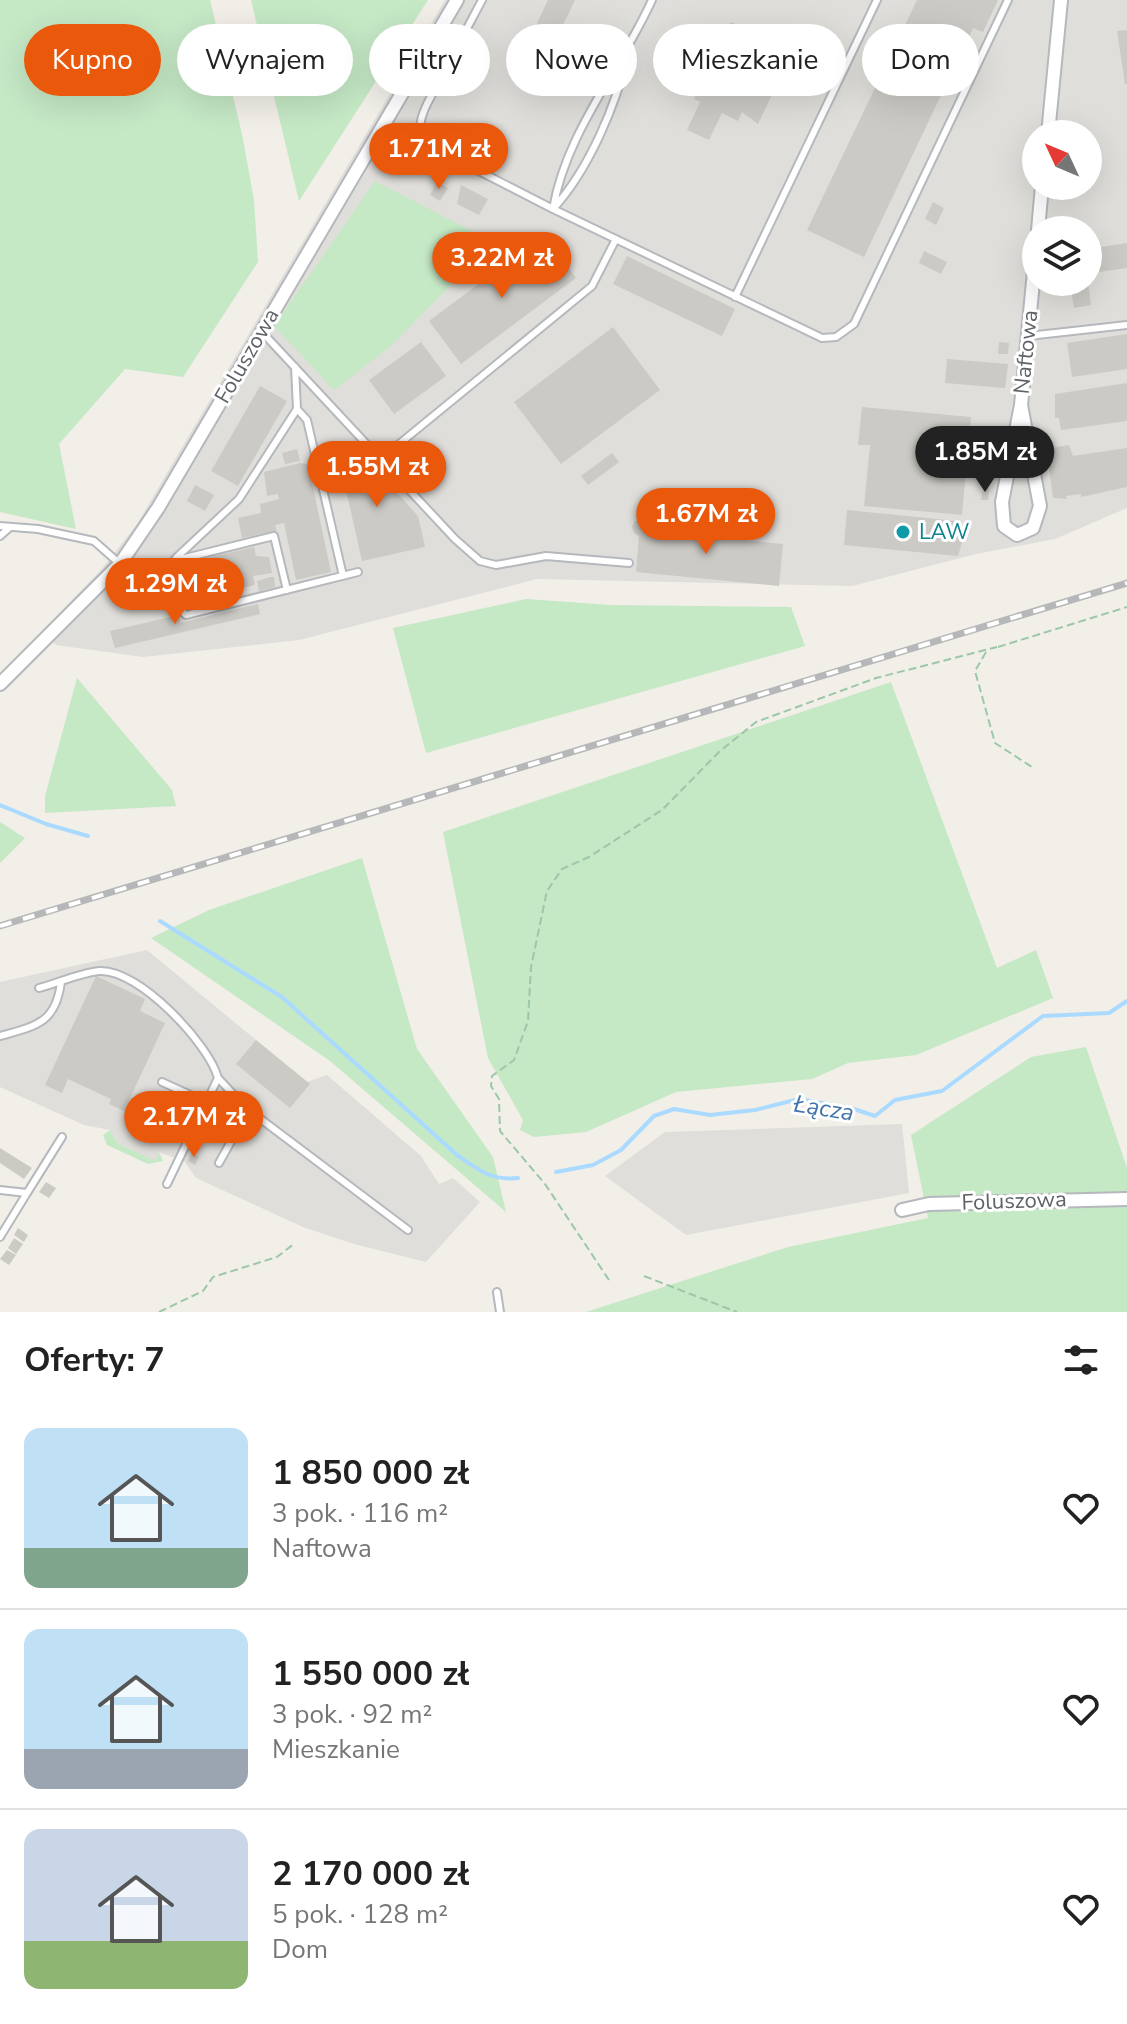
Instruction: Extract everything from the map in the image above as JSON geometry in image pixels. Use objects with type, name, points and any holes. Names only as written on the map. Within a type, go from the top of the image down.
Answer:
[{"type":"street","name":"Foluszowa","points":[[0,684],[120,564],[158,508],[457,0]]},
{"type":"street","points":[[1049,120],[1061,0]]},
{"type":"street","name":"Naftowa","points":[[1021,405],[1040,506],[1033,528],[1017,535],[1004,526],[1002,502],[1021,405],[1032,296]]},
{"type":"street","name":"Foluszowa","points":[[902,1210],[929,1204],[1127,1199]]},
{"type":"lane","points":[[482,0],[427,104],[419,134],[426,144],[553,209],[822,338],[836,337],[854,324],[1008,0]]},
{"type":"lane","points":[[637,33],[652,0]]},
{"type":"lane","points":[[735,297],[877,0]]},
{"type":"lane","points":[[553,209],[564,167],[599,96]]},
{"type":"lane","points":[[553,209],[572,188],[615,96]]},
{"type":"lane","points":[[382,458],[592,286],[616,239]]},
{"type":"lane","points":[[1028,336],[1127,325]]},
{"type":"lane","points":[[262,332],[455,539],[480,561],[496,565],[546,556],[629,563]]},
{"type":"lane","points":[[151,583],[239,499],[297,409],[295,367]]},
{"type":"lane","points":[[297,409],[307,420],[343,576]]},
{"type":"lane","points":[[0,526],[38,529],[94,541],[120,564],[151,583],[186,615],[358,572]]},
{"type":"lane","points":[[0,536],[9,528]]},
{"type":"lane","points":[[173,561],[274,536],[287,590]]},
{"type":"lane","points":[[39,988],[101,971],[116,975],[146,991],[203,1046],[218,1078],[249,1109],[408,1230]]},
{"type":"lane","points":[[0,1036],[38,1025],[51,1015],[59,999],[61,982]]},
{"type":"lane","points":[[167,1184],[218,1078]]},
{"type":"lane","points":[[162,1082],[208,1103]]},
{"type":"lane","points":[[154,1107],[194,1127]]},
{"type":"lane","points":[[219,1163],[249,1109]]},
{"type":"lane","points":[[0,1237],[62,1137]]},
{"type":"lane","points":[[0,1190],[27,1193]]},
{"type":"lane","points":[[497,1292],[500,1312]]},
{"type":"path","points":[[1032,767],[995,743],[975,671],[987,650],[1127,607]]},
{"type":"path","points":[[609,1280],[545,1184],[500,1131],[499,1099],[491,1086],[492,1076],[514,1060],[528,1021],[531,967],[547,891],[562,869],[589,857],[662,810],[720,751],[756,722],[876,678],[997,647]]},
{"type":"path","points":[[159,1312],[203,1291],[213,1277],[277,1257],[295,1243]]},
{"type":"path","points":[[644,1276],[737,1312]]},
{"type":"shaded area","points":[[445,0],[1127,0],[1127,508],[1055,539],[976,554],[852,586],[537,579],[299,640],[143,657],[56,645],[42,631],[102,569],[137,524],[389,96],[490,96],[490,24],[431,24]]},
{"type":"shaded area","points":[[147,950],[307,1082],[327,1075],[421,1156],[439,1184],[453,1178],[480,1202],[426,1262],[303,1227],[196,1178],[185,1162],[159,1152],[157,1162],[118,1144],[110,1130],[84,1125],[0,1087],[0,982]]},
{"type":"shaded area","points":[[902,1124],[909,1193],[686,1235],[605,1176],[665,1132]]},
{"type":"green space","points":[[0,0],[210,0],[216,24],[177,24],[177,96],[233,96],[254,200],[258,262],[183,377],[125,369],[59,444],[76,529],[0,512]]},
{"type":"green space","points":[[251,0],[428,0],[413,24],[369,24],[369,92],[299,201],[274,96],[353,96],[353,24],[257,24]]},
{"type":"green space","points":[[375,181],[493,242],[390,347],[334,390],[274,326]]},
{"type":"green space","points":[[526,599],[611,605],[791,607],[805,646],[426,753],[393,628]]},
{"type":"green space","points":[[77,678],[172,790],[176,806],[45,813],[45,796]]},
{"type":"green space","points":[[891,682],[997,968],[1036,950],[1053,998],[916,1055],[848,1063],[812,1079],[676,1092],[586,1132],[534,1137],[520,1130],[523,1120],[488,1058],[443,832]]},
{"type":"green space","points":[[0,822],[25,838],[0,863]]},
{"type":"green space","points":[[362,858],[417,1049],[493,1157],[506,1212],[330,1061],[151,938],[209,910]]},
{"type":"green space","points":[[1086,1047],[1127,1168],[1127,1312],[586,1312],[788,1247],[928,1218],[911,1135],[1031,1057]]},
{"type":"green space","points":[[110,1130],[118,1144],[156,1161],[159,1152],[163,1161],[148,1164],[107,1145],[103,1135]]},
{"type":"building","points":[[548,0],[575,0],[564,24],[537,24]]},
{"type":"building","points":[[917,0],[998,0],[983,32],[979,30],[979,24],[906,24]]},
{"type":"building","points":[[1127,30],[1127,84],[1125,84],[1117,31]]},
{"type":"building","points":[[695,96],[772,96],[758,124],[742,112],[738,121],[722,113],[709,140],[687,130],[700,102],[694,99]]},
{"type":"building","points":[[871,96],[941,96],[864,257],[807,230]]},
{"type":"building","points":[[437,182],[448,188],[440,201],[430,195]]},
{"type":"building","points":[[461,185],[488,199],[479,215],[457,204]]},
{"type":"building","points":[[933,202],[944,208],[936,225],[925,219]]},
{"type":"building","points":[[544,235],[576,278],[461,364],[429,321]]},
{"type":"building","points":[[1127,243],[1127,268],[1102,272],[1102,247]]},
{"type":"building","points":[[924,251],[947,262],[941,274],[919,263]]},
{"type":"building","points":[[627,256],[735,309],[722,336],[613,284]]},
{"type":"building","points":[[1072,296],[1090,296],[1091,305],[1074,308]]},
{"type":"building","points":[[613,327],[660,390],[561,464],[514,402]]},
{"type":"building","points":[[1127,334],[1127,369],[1072,377],[1067,343]]},
{"type":"building","points":[[421,342],[446,376],[394,414],[369,380]]},
{"type":"building","points":[[999,342],[1009,343],[1008,354],[998,354]]},
{"type":"building","points":[[947,359],[1008,364],[1005,388],[945,383]]},
{"type":"building","points":[[1127,383],[1127,421],[1061,430],[1059,418],[1055,418],[1055,394]]},
{"type":"building","points":[[260,386],[287,401],[238,486],[211,471]]},
{"type":"building","points":[[862,407],[971,417],[962,515],[864,506],[870,445],[858,445]]},
{"type":"building","points":[[351,442],[418,516],[425,547],[362,561],[336,445]]},
{"type":"building","points":[[1069,445],[1073,456],[1127,448],[1127,487],[1081,497],[1081,494],[1066,496],[1067,499],[1053,498],[1049,467],[1043,468],[1041,459],[1048,458],[1046,449]]},
{"type":"building","points":[[297,449],[300,461],[285,464],[282,453]]},
{"type":"building","points":[[612,453],[619,462],[588,485],[581,476]]},
{"type":"building","points":[[307,464],[311,478],[331,572],[296,580],[284,523],[275,525],[277,531],[242,538],[238,518],[261,513],[260,504],[279,499],[278,494],[267,496],[264,472]]},
{"type":"building","points":[[195,485],[214,495],[205,511],[187,501]]},
{"type":"building","points":[[983,487],[989,488],[988,500],[981,500]]},
{"type":"building","name":"LAW","points":[[847,510],[957,521],[961,524],[960,539],[963,539],[958,556],[844,545]]},
{"type":"building","points":[[635,521],[671,523],[670,533],[783,544],[779,586],[636,572],[639,536],[632,527]]},
{"type":"building","points":[[254,547],[256,556],[269,557],[272,573],[253,576],[255,585],[214,595],[216,600],[199,605],[189,562]]},
{"type":"building","points":[[274,577],[275,587],[259,591],[257,581]]},
{"type":"building","points":[[258,604],[260,614],[115,648],[110,631],[179,615],[180,623]]},
{"type":"building","points":[[96,976],[145,999],[140,1011],[165,1023],[124,1111],[109,1104],[111,1099],[68,1079],[62,1093],[45,1085]]},
{"type":"building","points":[[256,1040],[310,1084],[290,1108],[236,1064]]},
{"type":"building","points":[[0,1148],[32,1168],[24,1179],[0,1163]]},
{"type":"building","points":[[192,1153],[199,1156],[195,1165],[188,1161]]},
{"type":"building","points":[[46,1182],[56,1188],[49,1198],[39,1192]]},
{"type":"building","points":[[18,1228],[28,1235],[24,1242],[14,1235]]},
{"type":"building","points":[[14,1238],[23,1244],[16,1254],[8,1248]]},
{"type":"building","points":[[7,1250],[16,1255],[9,1265],[0,1259]]},
{"type":"waterway","name":"Łącza","points":[[0,805],[46,824],[88,836]]},
{"type":"waterway","name":"Łącza","points":[[160,921],[282,997],[457,1155],[493,1176],[518,1178]]},
{"type":"waterway","name":"Łącza","points":[[556,1172],[593,1165],[621,1150],[654,1116],[674,1109],[710,1115],[755,1110],[799,1099],[851,1108],[875,1116],[895,1100],[942,1091],[1043,1016],[1109,1013],[1127,1001]]},
{"type":"railway","points":[[0,926],[1127,583]]},
{"type":"place","name":"LAW","points":[[903,532]]}]
